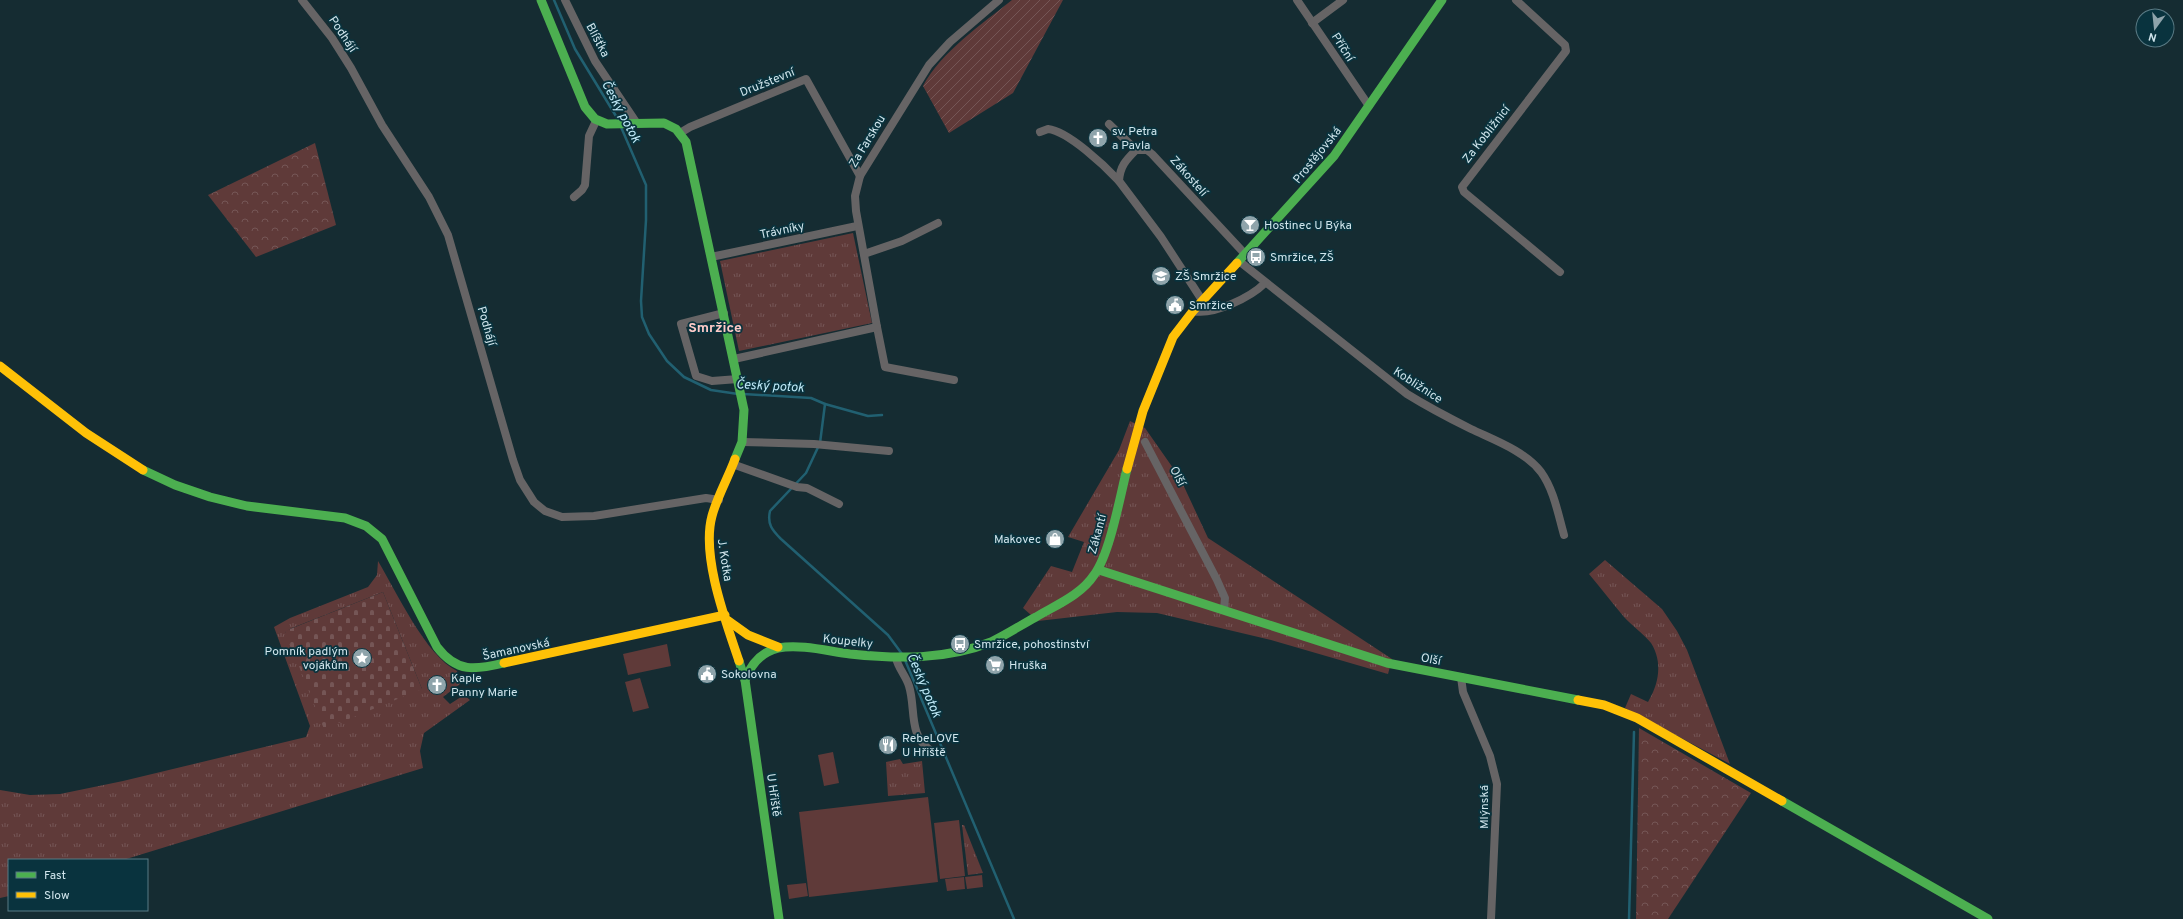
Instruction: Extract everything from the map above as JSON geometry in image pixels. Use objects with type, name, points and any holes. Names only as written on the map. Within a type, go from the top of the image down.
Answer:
[{"type":"street","name":"Podhájí","points":[[302,0],[321,23],[347,62],[382,125],[429,197],[448,235],[513,460],[520,480],[534,502],[550,514],[573,518],[706,498],[719,500]]},
{"type":"street","points":[[541,0],[585,107],[596,121],[613,124],[661,122],[671,126],[680,133],[686,142],[742,400],[745,428],[742,442],[734,464],[793,485],[807,488],[839,504]]},
{"type":"street","name":"Blíšťka","points":[[566,0],[595,61],[631,123]]},
{"type":"street","name":"Za Farskou","points":[[864,254],[857,226],[855,196],[860,176],[929,65],[950,42],[999,0]]},
{"type":"street","name":"Příční","points":[[1297,0],[1369,106]]},
{"type":"street","points":[[1312,23],[1343,0]]},
{"type":"street","name":"Prostějovská","points":[[1193,310],[1246,254],[1325,166],[1369,106],[1442,0]]},
{"type":"street","name":"Za Kobližnicí","points":[[1516,0],[1565,45],[1566,51],[1462,187],[1464,192],[1560,272]]},
{"type":"street","name":"Družstevní","points":[[680,133],[690,127],[806,79],[860,176]]},
{"type":"street","points":[[574,197],[582,190],[585,184],[588,136],[596,121]]},
{"type":"street","points":[[1109,124],[1136,150],[1123,163],[1119,170],[1119,181]]},
{"type":"street","points":[[1040,132],[1048,129],[1059,133],[1100,160],[1119,181],[1161,237],[1202,300]]},
{"type":"street","name":"Zákostelí","points":[[1136,150],[1147,150],[1152,154],[1246,254]]},
{"type":"street","points":[[938,223],[902,241],[864,254],[885,367],[954,380]]},
{"type":"street","name":"Trávníky","points":[[711,257],[857,226]]},
{"type":"street","name":"Kobližnice","points":[[1239,261],[1407,394],[1427,406],[1509,447],[1532,463],[1540,471],[1551,490],[1564,535]]},
{"type":"street","points":[[1193,310],[1201,312],[1209,311],[1244,299],[1265,283]]},
{"type":"street","name":"Zákantí","points":[[915,659],[957,652],[987,644],[1075,594],[1092,579],[1099,570],[1149,393],[1173,338],[1193,310]]},
{"type":"street","points":[[724,313],[681,324],[696,376],[712,381],[738,381]]},
{"type":"street","points":[[734,359],[878,327]]},
{"type":"street","name":"Šamanovská","points":[[0,366],[96,443],[156,477],[208,496],[247,506],[350,519],[369,527],[382,540],[437,647],[448,660],[463,668],[482,668],[726,617]]},
{"type":"street","points":[[742,442],[814,444],[889,451]]},
{"type":"street","name":"Olší","points":[[1145,442],[1217,580],[1225,598],[1224,609]]},
{"type":"street","name":"J. Kotka","points":[[726,617],[718,592],[709,543],[711,521],[734,464]]},
{"type":"street","name":"Olší","points":[[1099,570],[1387,662],[1604,705],[1637,718],[1988,919]]},
{"type":"street","points":[[726,617],[745,680]]},
{"type":"street","name":"Koupelky","points":[[726,617],[748,635],[778,647]]},
{"type":"street","name":"Koupelky","points":[[745,680],[750,667],[764,652],[778,647],[793,647],[915,659]]},
{"type":"street","points":[[897,658],[910,690],[913,706],[914,728],[924,746],[930,750]]},
{"type":"street","name":"Mlýnská","points":[[1461,677],[1463,692],[1490,756],[1497,784],[1491,919]]},
{"type":"street","name":"U Hřiště","points":[[745,680],[779,916]]},
{"type":"green space","points":[[1012,0],[1063,0],[1013,93],[949,133],[923,86],[940,62],[951,50]]},
{"type":"green space","points":[[315,143],[336,225],[256,257],[208,195]]},
{"type":"green space","points":[[853,233],[872,323],[739,351],[720,261]]},
{"type":"green space","points":[[1130,421],[1145,428],[1180,478],[1208,538],[1392,659],[1388,674],[1271,640],[1157,613],[1117,612],[1038,621],[1023,608],[1051,566],[1072,572],[1084,542],[1068,537],[1119,450]]},
{"type":"green space","points":[[1605,560],[1662,609],[1677,631],[1687,650],[1730,764],[1625,708],[1631,694],[1648,702],[1655,688],[1658,665],[1655,650],[1651,643],[1624,617],[1589,574]]},
{"type":"green space","points":[[378,561],[423,638],[445,663],[457,671],[460,684],[443,697],[450,704],[464,695],[470,700],[424,733],[420,751],[423,768],[126,859],[8,859],[8,896],[0,898],[0,790],[30,795],[60,794],[123,781],[306,737],[310,726],[274,627],[290,618],[368,587],[377,575]],"holes":[[[383,592],[422,689],[285,632]]]},
{"type":"green space","points":[[383,592],[422,689],[324,729],[285,631]]},
{"type":"green space","points":[[667,644],[671,666],[628,675],[623,654]]},
{"type":"green space","points":[[640,678],[649,708],[633,712],[625,682]]},
{"type":"green space","points":[[1639,728],[1751,793],[1668,919],[1636,919]]},
{"type":"green space","points":[[833,752],[839,783],[824,786],[818,755]]},
{"type":"green space","points":[[900,759],[903,764],[922,761],[925,793],[888,796],[886,762]]},
{"type":"green space","points":[[928,797],[938,882],[809,897],[799,812]]},
{"type":"green space","points":[[959,820],[965,876],[940,879],[934,823]]},
{"type":"green space","points":[[962,825],[964,825],[983,873],[968,875]]},
{"type":"green space","points":[[982,875],[983,887],[967,889],[965,877]]},
{"type":"green space","points":[[964,877],[965,889],[947,891],[945,879]]},
{"type":"green space","points":[[806,883],[808,896],[789,899],[787,885]]},
{"type":"waterway","name":"Český potok","points":[[554,0],[575,49],[619,121]]},
{"type":"waterway","name":"Český potok","points":[[621,127],[646,185],[646,220],[641,301],[642,317],[649,334],[667,361],[684,377],[711,390],[738,394]]},
{"type":"waterway","name":"Český potok","points":[[743,394],[811,398],[825,404],[820,443],[806,473],[770,511],[769,520],[773,530],[781,539],[888,635],[902,654]]},
{"type":"waterway","points":[[825,404],[868,416],[882,415]]},
{"type":"waterway","name":"Český potok","points":[[905,660],[1014,919]]},
{"type":"waterway","points":[[1629,919],[1634,732]]},
{"type":"traffic: fast","points":[[541,0],[585,107],[595,119],[607,124],[664,123],[676,129],[686,142],[744,410],[742,442],[735,459]]},
{"type":"traffic: fast","points":[[1237,263],[1334,156],[1442,0]]},
{"type":"traffic: fast","points":[[745,680],[750,669],[757,660],[767,652],[778,648],[805,647],[850,654],[886,657],[921,657],[974,648],[1002,636],[1068,599],[1089,582],[1100,566],[1110,539],[1127,469]]},
{"type":"traffic: fast","points":[[143,470],[175,485],[210,497],[247,506],[345,518],[366,526],[382,539],[437,647],[444,655],[459,665],[467,667],[475,668],[504,663]]},
{"type":"traffic: fast","points":[[1099,570],[1387,663],[1578,700]]},
{"type":"traffic: fast","points":[[739,661],[745,680],[779,919]]},
{"type":"traffic: fast","points":[[1782,801],[1988,919]]},
{"type":"traffic: slow","points":[[1127,469],[1143,411],[1173,337],[1193,311],[1237,263]]},
{"type":"traffic: slow","points":[[0,366],[86,433],[143,470]]},
{"type":"traffic: slow","points":[[735,459],[712,516],[709,532],[712,569],[716,589],[739,661]]},
{"type":"traffic: slow","points":[[504,663],[725,615]]},
{"type":"traffic: slow","points":[[727,620],[748,635],[778,647]]},
{"type":"traffic: slow","points":[[1578,700],[1604,705],[1637,718],[1782,801]]},
{"type":"place","name":"sv. Petra a Pavla","points":[[1098,138]]},
{"type":"place","name":"Hostinec U Býka","points":[[1250,225]]},
{"type":"place","name":"Smržice, ZŠ","points":[[1256,257]]},
{"type":"place","name":"ZŠ Smržice","points":[[1161,276]]},
{"type":"place","name":"Smržice","points":[[1175,305]]},
{"type":"place","name":"Makovec","points":[[1055,539]]},
{"type":"place","name":"Smržice, pohostinství","points":[[960,644]]},
{"type":"place","name":"Pomník padlým vojákům","points":[[362,658]]},
{"type":"place","name":"Hruška","points":[[995,665]]},
{"type":"place","name":"Sokolovna","points":[[707,674]]},
{"type":"place","name":"Kaple Panny Marie","points":[[437,685]]},
{"type":"place","name":"RebeLOVE U Hřiště","points":[[888,745]]},
{"type":"district","name":"Smržice","points":[[715,327]]}]
